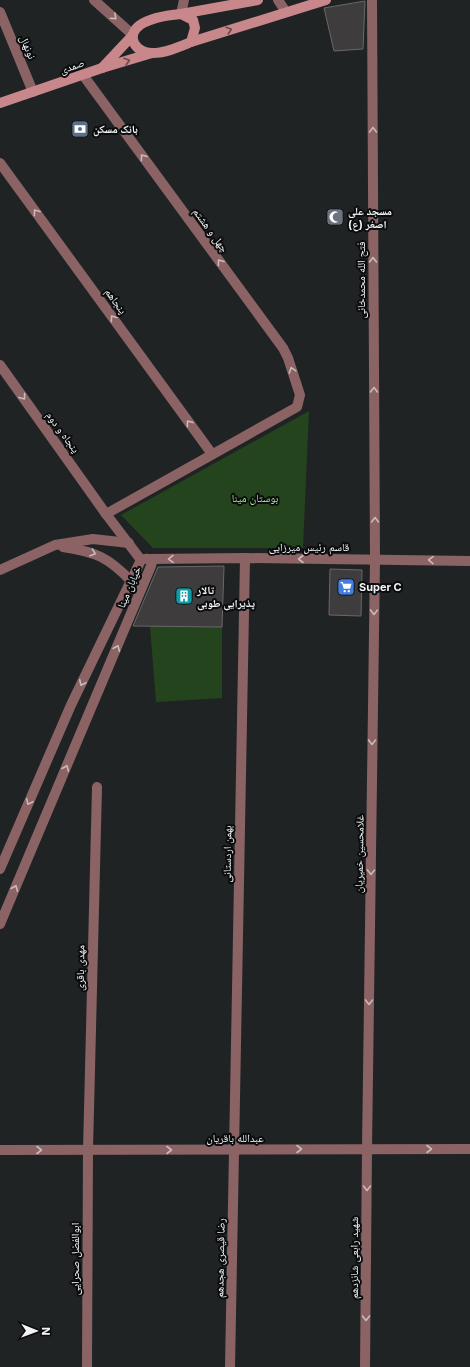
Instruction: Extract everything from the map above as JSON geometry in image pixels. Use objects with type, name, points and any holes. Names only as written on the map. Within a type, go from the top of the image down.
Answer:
[{"type":"main road","points":[[102,68],[133,35],[139,26],[146,22],[170,15],[258,0]]},
{"type":"main road","points":[[191,42],[326,0]]},
{"type":"main road","points":[[181,14],[193,20],[195,28],[191,42]]},
{"type":"main road","points":[[133,35],[133,42],[137,47],[144,52],[152,53]]},
{"type":"main road","name":"صمدی","points":[[0,103],[102,68],[152,53],[171,50],[191,42]]},
{"type":"street","points":[[94,0],[133,35]]},
{"type":"street","points":[[181,14],[184,0]]},
{"type":"street","points":[[278,0],[286,12]]},
{"type":"street","name":"فتح الله محمدخانی","points":[[372,0],[375,559]]},
{"type":"street","name":"نونهال","points":[[0,12],[33,92]]},
{"type":"street","name":"چهل و هشتم","points":[[83,75],[283,348],[288,358],[300,395],[297,407],[212,454]]},
{"type":"street","name":"پنجاهم","points":[[0,162],[212,454]]},
{"type":"street","name":"پنجاه و دوم","points":[[0,365],[106,514],[129,543],[145,559]]},
{"type":"street","points":[[106,514],[212,454]]},
{"type":"street","points":[[1,566],[55,545],[93,539],[129,543]]},
{"type":"street","points":[[55,545],[90,552],[103,557],[117,567],[131,581]]},
{"type":"street","name":"قاسم رئیس میرزایی","points":[[145,559],[244,558],[470,561]]},
{"type":"street","name":"بهمن اردستانی","points":[[233,1150],[244,558]]},
{"type":"street","name":"خیابان مینا","points":[[0,869],[71,704],[131,581],[145,559],[152,562],[0,924]]},
{"type":"street","name":"غلامحسین خمیریان","points":[[367,1149],[375,559]]},
{"type":"street","name":"مهدی باقری","points":[[88,1150],[97,787]]},
{"type":"street","name":"شهید رابعی شانزدهم","points":[[365,1367],[367,1149]]},
{"type":"street","name":"عبدالله باقریان","points":[[0,1150],[470,1149]]},
{"type":"street","name":"ابوالفضل صحرایی","points":[[87,1367],[88,1150]]},
{"type":"street","name":"رضا قیصری هجدهم","points":[[230,1367],[233,1150]]},
{"type":"green space","name":"بوستان مینا","points":[[309,411],[303,548],[153,548],[121,515]]},
{"type":"green space","points":[[150,626],[222,627],[222,698],[156,702]]},
{"type":"building","points":[[365,1],[363,49],[334,51],[324,8]]},
{"type":"building","name":"تالار پذیرایی طوبی","points":[[224,566],[222,627],[133,626],[158,567]]},
{"type":"building","points":[[330,569],[362,570],[361,616],[329,615]]},
{"type":"place","name":"بانک مسکن","points":[[80,129]]},
{"type":"place","name":"مسجد علی اصغر (ع)","points":[[335,217]]},
{"type":"place","name":"Super C","points":[[346,587]]},
{"type":"place","name":"تالار پذیرایی طوبی","points":[[184,596]]}]
